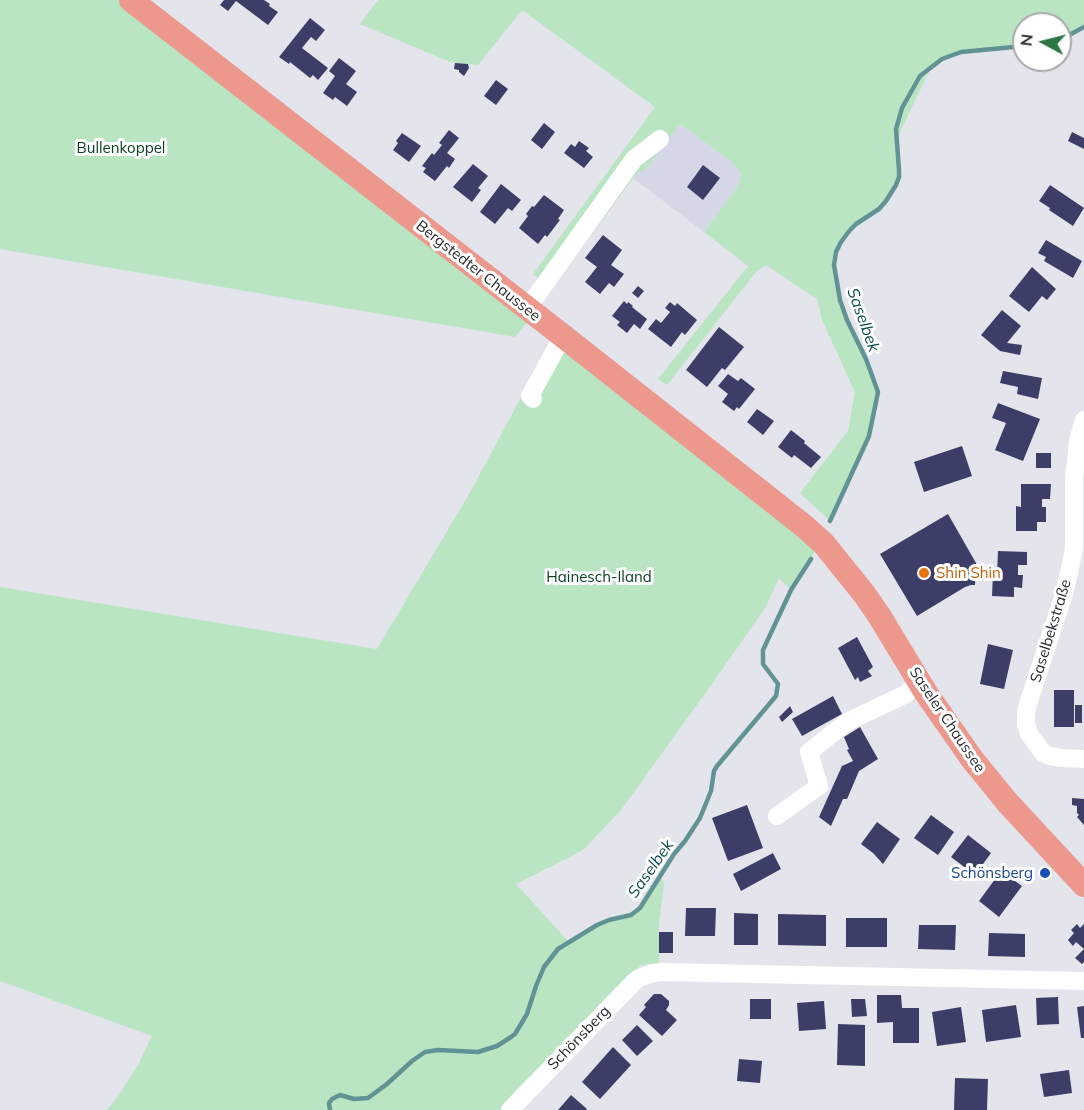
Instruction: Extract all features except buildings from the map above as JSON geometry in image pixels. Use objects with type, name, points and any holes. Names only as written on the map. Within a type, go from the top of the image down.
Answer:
[{"type":"main road","name":"Bergstedter Chaussee","points":[[131,0],[563,336],[824,544]]},
{"type":"main road","name":"Saseler Chaussee","points":[[824,544],[865,595],[919,682],[980,770],[1084,885]]},
{"type":"street","points":[[527,309],[634,159],[660,139]]},
{"type":"street","points":[[533,385],[563,336]]},
{"type":"street","name":"Saselbekstraße","points":[[1083,424],[1074,478],[1074,548],[1063,597],[1026,712],[1026,724],[1029,734],[1044,753],[1062,758],[1084,759]]},
{"type":"street","points":[[777,816],[819,786],[809,752],[847,722],[906,694],[919,682]]},
{"type":"street","name":"Schönsberg","points":[[510,1110],[634,982],[653,973],[1084,981]]},
{"type":"shaded area","points":[[680,124],[732,162],[741,175],[737,187],[704,232],[633,178],[639,171],[644,171]]},
{"type":"green space","name":"Bullenkoppel","points":[[0,0],[128,0],[534,314],[515,337],[0,249]]},
{"type":"green space","points":[[378,0],[1084,0],[1084,27],[1072,34],[1072,12],[1012,12],[1012,47],[961,52],[932,65],[901,130],[896,146],[899,177],[896,185],[879,209],[856,224],[841,242],[834,265],[840,300],[878,392],[869,436],[830,521],[800,493],[848,431],[855,392],[822,320],[817,299],[766,265],[756,272],[667,385],[658,379],[748,266],[704,232],[737,187],[741,175],[732,162],[680,124],[644,171],[639,171],[633,178],[552,289],[533,274],[655,107],[522,10],[478,65],[450,62],[360,24]]},
{"type":"green space","name":"Hainesch-Iland","points":[[558,332],[816,549],[791,590],[779,578],[765,608],[621,810],[583,850],[516,884],[569,942],[597,925],[635,913],[660,877],[664,883],[659,923],[659,963],[641,965],[504,1110],[107,1110],[138,1065],[152,1036],[0,981],[0,587],[377,649],[468,496]]},
{"type":"waterway","name":"Saselbek","points":[[1072,34],[1084,27]]},
{"type":"waterway","name":"Saselbek","points":[[830,521],[869,436],[878,392],[840,300],[834,265],[836,252],[850,230],[879,209],[896,185],[899,177],[896,129],[902,108],[920,76],[942,59],[961,52],[1012,47]]},
{"type":"waterway","name":"Saselbek","points":[[330,1110],[329,1103],[340,1095],[354,1099],[368,1098],[425,1052],[438,1050],[478,1052],[497,1046],[511,1037],[527,1014],[544,967],[558,949],[597,925],[631,915],[640,908],[700,818],[711,791],[717,766],[776,696],[778,684],[763,664],[763,650],[791,590],[811,559]]},
{"type":"place","name":"Shin Shin","points":[[924,573]]},
{"type":"place","name":"Schönsberg","points":[[1045,873]]}]
